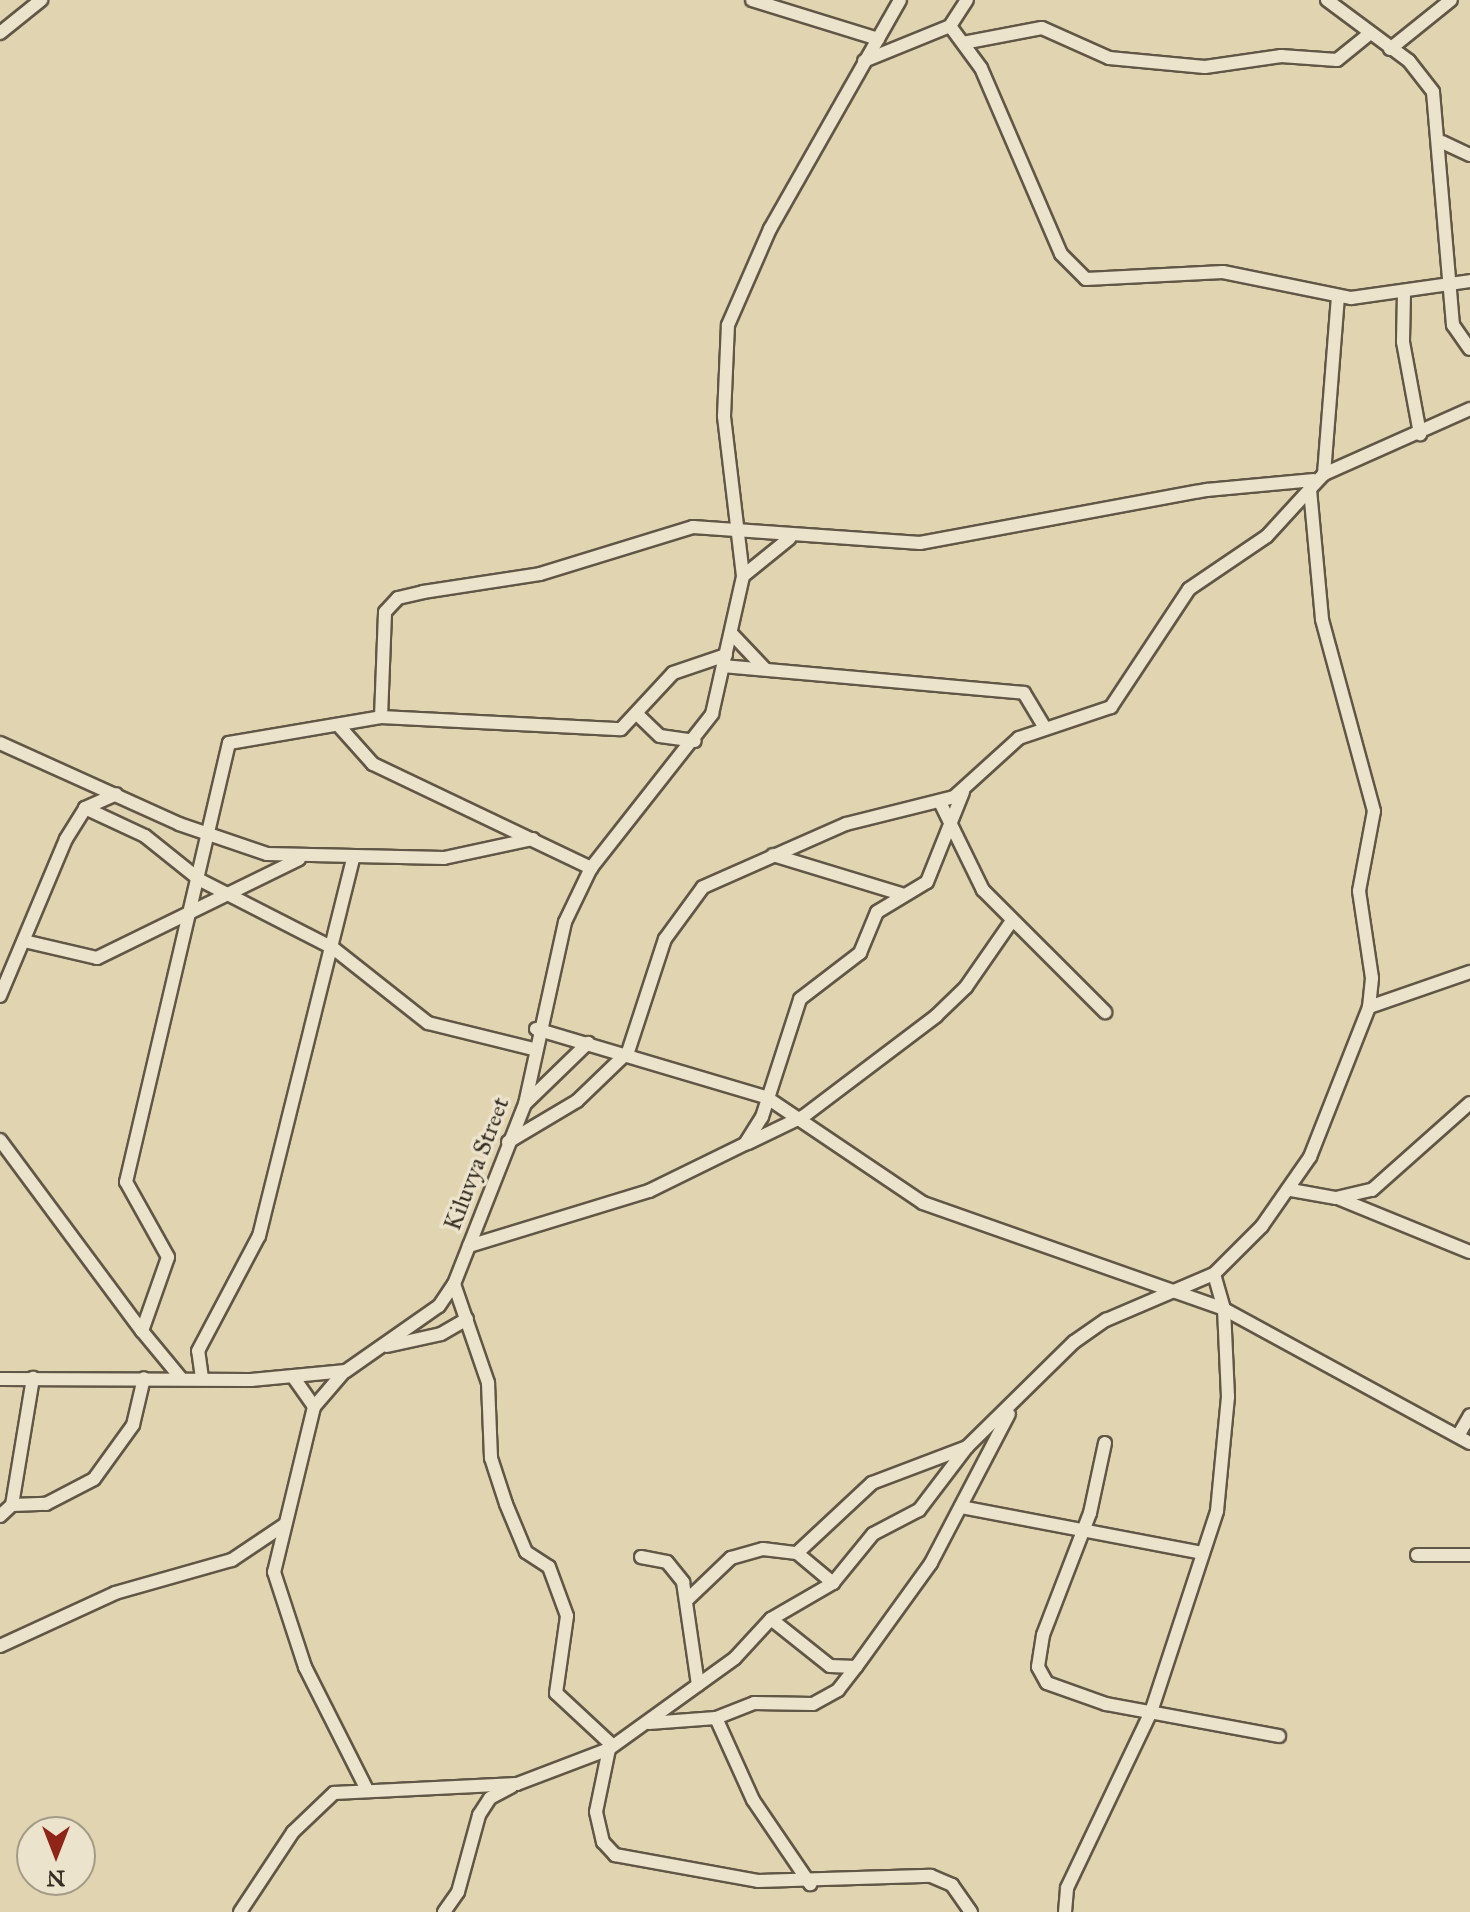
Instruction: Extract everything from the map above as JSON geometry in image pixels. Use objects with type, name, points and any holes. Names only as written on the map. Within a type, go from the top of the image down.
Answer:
[{"type":"street","points":[[0,33],[41,0]]},
{"type":"street","points":[[752,0],[878,39]]},
{"type":"street","name":"Kiluvya Street","points":[[0,1379],[294,1378],[346,1371],[439,1306],[454,1284],[525,1104],[536,1029],[565,922],[591,868],[695,741],[712,714],[743,576],[724,416],[728,325],[770,229],[900,0]]},
{"type":"street","points":[[864,61],[950,26],[967,0]]},
{"type":"street","points":[[1327,0],[1367,36],[1424,75],[1442,142],[1453,325],[1470,349]]},
{"type":"street","points":[[1390,49],[1451,0]]},
{"type":"street","points":[[950,26],[963,43],[1074,271],[1113,282],[1252,274],[1338,297],[1404,293],[1470,281]]},
{"type":"street","points":[[963,43],[1042,28],[1109,58],[1205,67],[1281,56],[1337,60],[1367,36]]},
{"type":"street","points":[[1442,142],[1470,155]]},
{"type":"street","points":[[1404,293],[1404,352],[1420,434]]},
{"type":"street","points":[[444,1912],[458,1892],[479,1815],[495,1794],[611,1747],[698,1685],[771,1619],[833,1583],[873,1534],[919,1510],[967,1447],[1106,1320],[1183,1293],[1214,1274],[1291,1190],[1369,1007],[1371,951],[1359,891],[1374,811],[1322,619],[1316,481],[1338,297]]},
{"type":"street","points":[[381,717],[381,625],[398,598],[540,574],[673,531],[739,530],[790,538],[920,543],[1207,490],[1316,481],[1470,409]]},
{"type":"street","points":[[508,1142],[577,1101],[628,1052],[682,910],[726,872],[846,824],[940,802],[963,792],[1019,738],[1044,726],[1111,707],[1189,589],[1267,536],[1316,481]]},
{"type":"street","points":[[743,576],[790,538]]},
{"type":"street","points":[[732,634],[764,668]]},
{"type":"street","points":[[142,1331],[168,1257],[126,1182],[200,880],[207,835],[229,743],[381,717],[608,729],[638,715],[673,673],[725,660],[764,668],[1024,693],[1044,726]]},
{"type":"street","points":[[638,715],[660,736],[695,741]]},
{"type":"street","points":[[339,726],[373,764],[591,868]]},
{"type":"street","points":[[0,743],[207,835],[299,859],[444,858],[533,839]]},
{"type":"street","points":[[745,1144],[766,1097],[800,999],[851,963],[877,912],[901,894],[927,882],[951,829],[963,792]]},
{"type":"street","points":[[0,996],[85,808],[116,794]]},
{"type":"street","points":[[940,802],[971,873],[1011,922],[1085,986],[1105,1012]]},
{"type":"street","points":[[85,808],[145,836],[200,880],[333,948],[428,1023],[533,1049]]},
{"type":"street","points":[[773,855],[901,894]]},
{"type":"street","points":[[202,1378],[198,1351],[259,1236],[353,858]]},
{"type":"street","points":[[24,941],[91,960],[299,859]]},
{"type":"street","points":[[469,1246],[649,1191],[804,1116],[936,1016],[966,987],[1011,922]]},
{"type":"street","points":[[1369,1007],[1470,972]]},
{"type":"street","points":[[536,1029],[628,1052],[766,1097],[804,1116],[923,1203],[1224,1309],[1470,1443]]},
{"type":"street","points":[[525,1104],[588,1043]]},
{"type":"street","points":[[1336,1198],[1372,1190],[1395,1175],[1470,1103]]},
{"type":"street","points":[[0,1140],[142,1331],[180,1377]]},
{"type":"street","points":[[1291,1190],[1336,1198],[1470,1252]]},
{"type":"street","points":[[1065,1912],[1067,1888],[1151,1712],[1203,1553],[1225,1461],[1224,1309],[1214,1274]]},
{"type":"street","points":[[454,1284],[488,1383],[491,1458],[506,1504],[526,1552],[549,1567],[567,1616],[556,1693],[611,1747]]},
{"type":"street","points":[[380,1347],[441,1334],[467,1319]]},
{"type":"street","points":[[346,1371],[314,1407],[274,1572],[305,1667],[367,1790]]},
{"type":"street","points":[[0,1516],[12,1505],[33,1378]]},
{"type":"street","points":[[12,1505],[46,1504],[94,1479],[133,1425],[144,1378]]},
{"type":"street","points":[[294,1378],[314,1407]]},
{"type":"street","points":[[644,1724],[716,1718],[754,1703],[813,1704],[838,1690],[911,1593],[961,1507],[1012,1408]]},
{"type":"street","points":[[1458,1436],[1470,1415]]},
{"type":"street","points":[[1105,1443],[1038,1667],[1047,1683],[1074,1695],[1279,1736]]},
{"type":"street","points":[[797,1553],[872,1483],[967,1447]]},
{"type":"street","points":[[961,1507],[1203,1553]]},
{"type":"street","points":[[0,1646],[115,1593],[232,1560],[284,1525]]},
{"type":"street","points":[[687,1600],[731,1558],[763,1549],[797,1553],[833,1583]]},
{"type":"street","points":[[1417,1555],[1470,1555]]},
{"type":"street","points":[[641,1557],[677,1570],[687,1600],[698,1685]]},
{"type":"street","points":[[771,1619],[830,1666],[856,1667]]},
{"type":"street","points":[[716,1718],[753,1800],[810,1884]]},
{"type":"street","points":[[611,1747],[596,1812],[615,1855],[810,1884],[898,1872],[931,1876],[952,1885],[971,1912]]},
{"type":"street","points":[[240,1912],[317,1805],[334,1793],[517,1784]]}]
